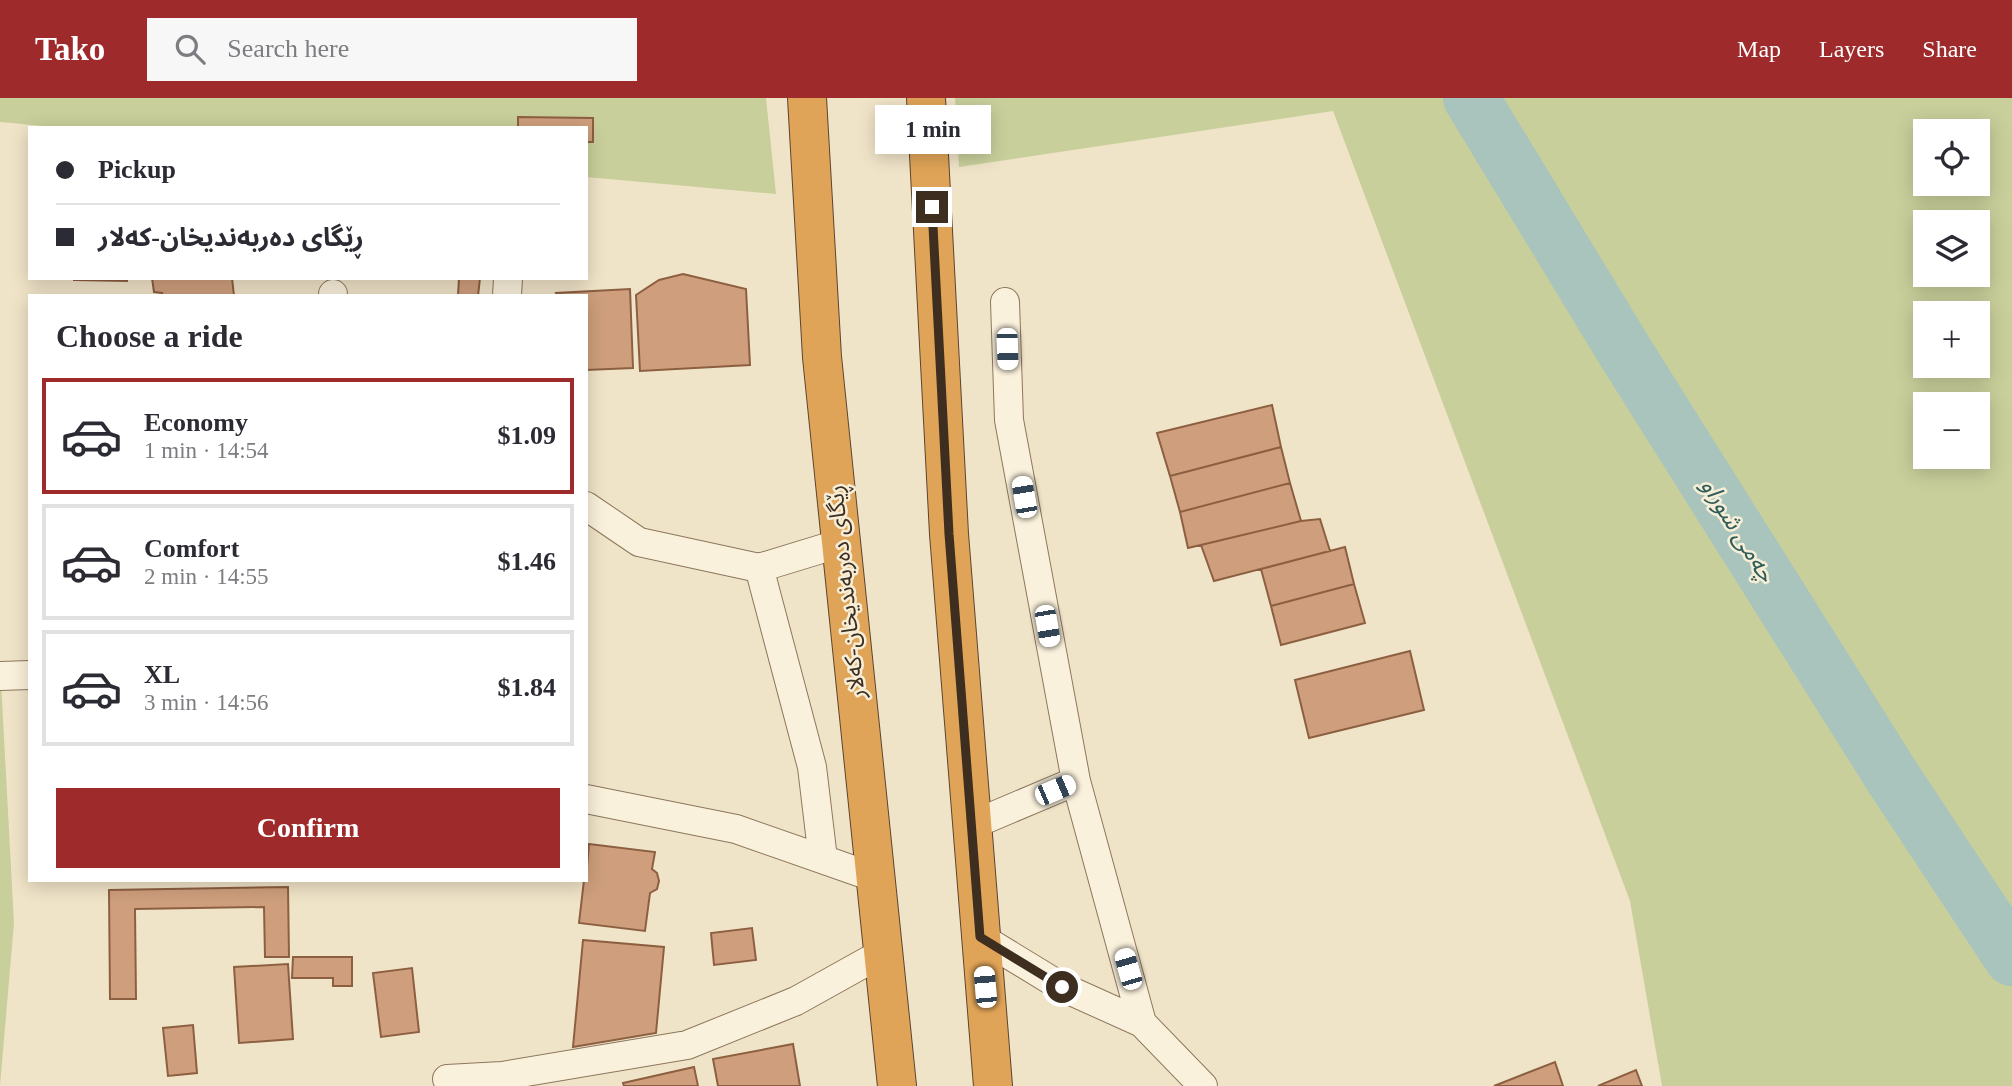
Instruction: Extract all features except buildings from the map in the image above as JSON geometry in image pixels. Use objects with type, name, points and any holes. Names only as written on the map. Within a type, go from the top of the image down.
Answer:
[{"type":"highway","name":"ڕێگای دەربەندیخان-کەلار","points":[[807,98],[822,357],[897,1086]]},
{"type":"highway","points":[[926,98],[949,534],[993,1086]]},
{"type":"street","points":[[1005,302],[1009,420],[1076,781],[1142,1023]]},
{"type":"street","points":[[588,507],[639,542],[759,567],[841,543]]},
{"type":"street","points":[[759,567],[812,767],[823,859]]},
{"type":"street","points":[[0,676],[28,675]]},
{"type":"street","points":[[972,825],[1076,781]]},
{"type":"street","points":[[588,799],[736,829],[876,878]]},
{"type":"street","points":[[980,937],[1062,987],[1142,1023],[1203,1086]]},
{"type":"street","points":[[447,1079],[503,1081],[687,1045],[796,1002],[884,952]]},
{"type":"green space","points":[[0,98],[766,98],[776,194],[588,177],[588,126],[43,126],[0,122]]},
{"type":"green space","points":[[955,98],[2012,98],[2012,1086],[1662,1086],[1630,901],[1333,111],[959,167]]},
{"type":"green space","points":[[0,663],[14,923],[0,1086]]},
{"type":"waterway","name":"چەمی شوراو","points":[[1471,98],[1627,355],[1893,778],[2012,958]]},
{"type":"route","points":[[932,207],[949,534],[980,937],[1062,987]]}]
